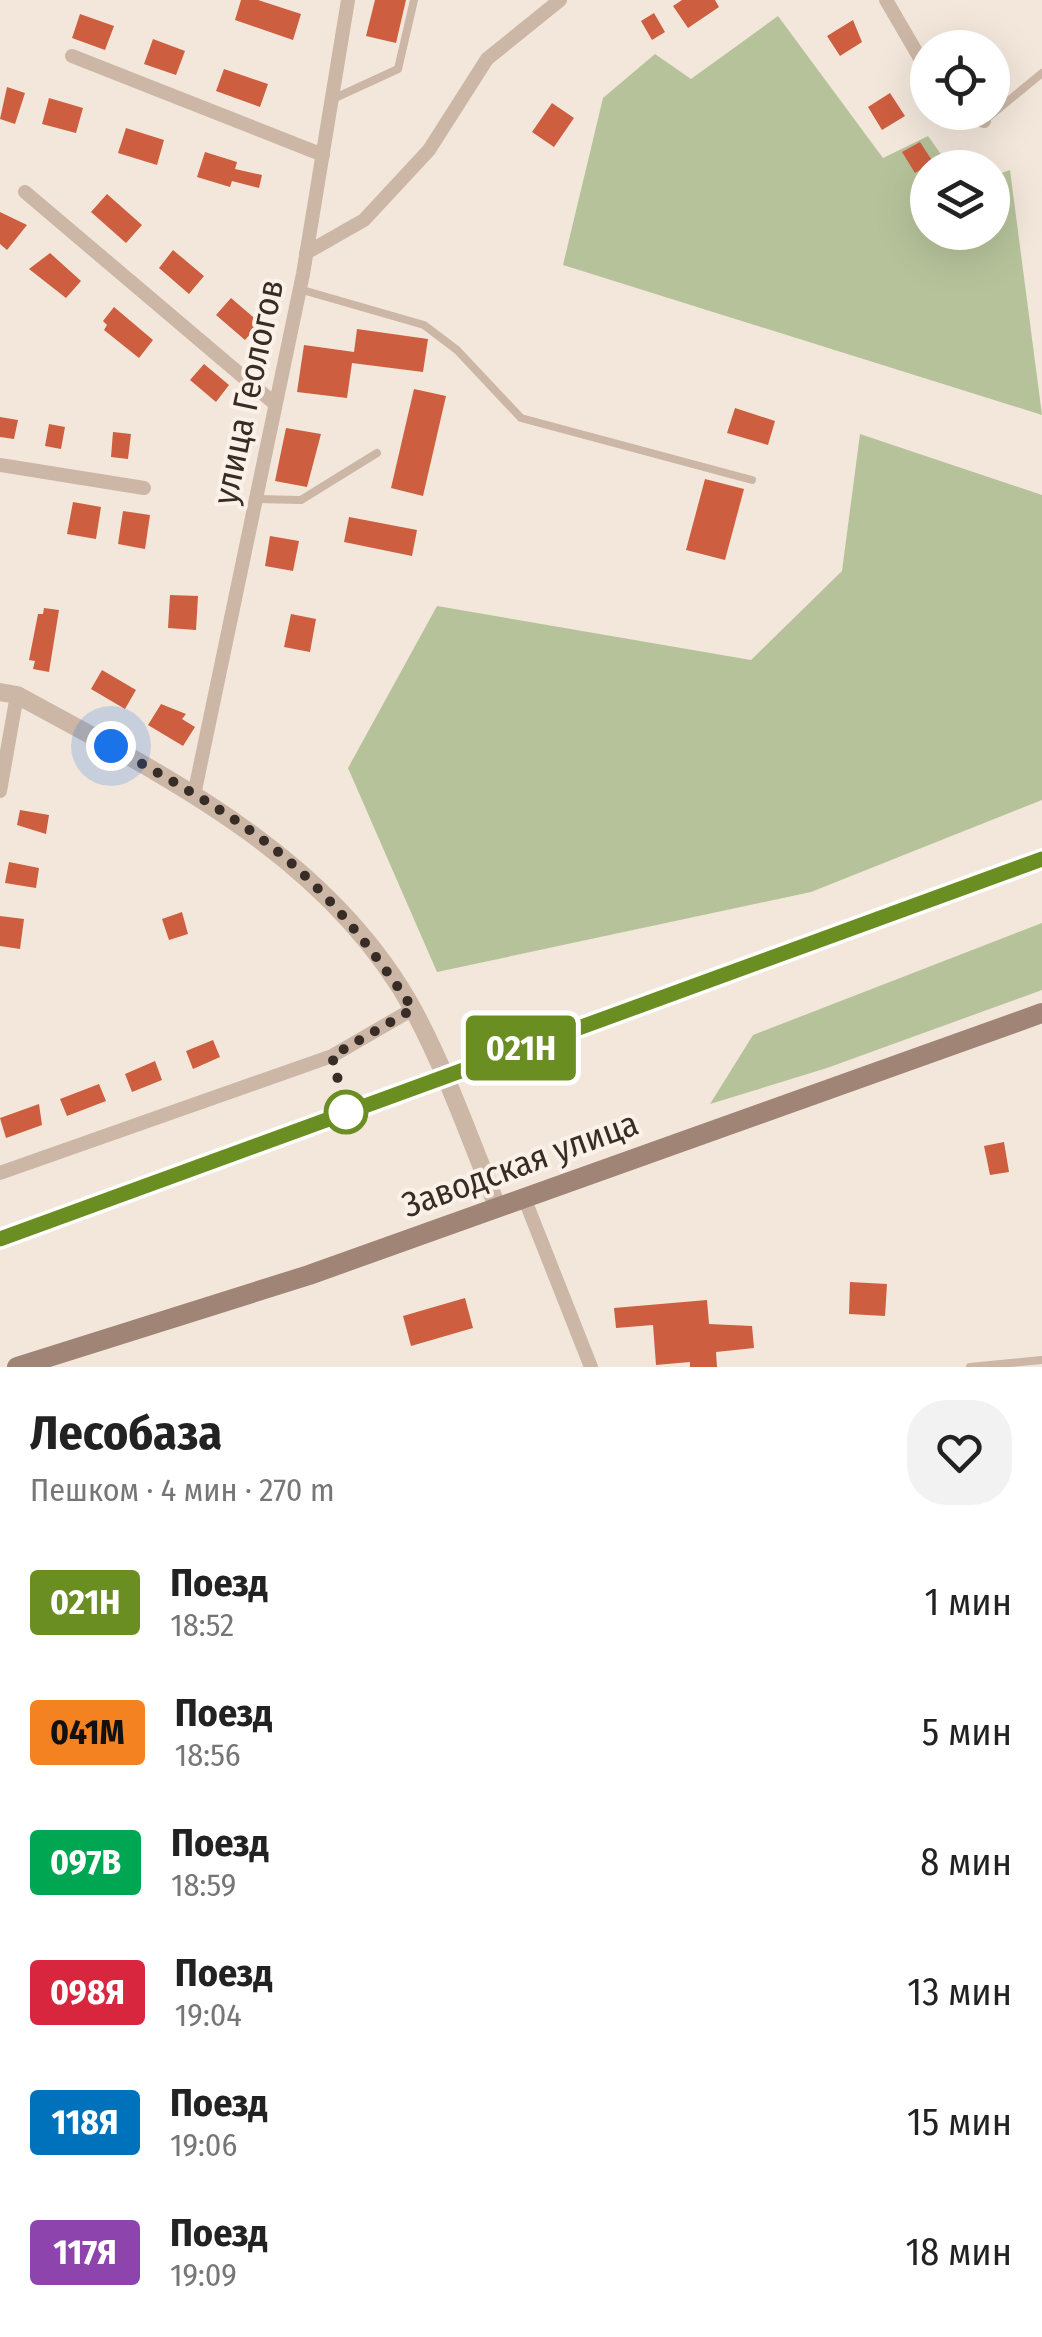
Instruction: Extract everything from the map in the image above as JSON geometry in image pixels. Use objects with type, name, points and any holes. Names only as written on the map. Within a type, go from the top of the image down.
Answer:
[{"type":"main road","name":"Заводская улица","points":[[17,1367],[309,1275],[1042,1013]]},
{"type":"street","name":"улица Геологов","points":[[194,795],[299,290],[335,98],[348,0]]},
{"type":"street","points":[[306,253],[364,220],[430,150],[487,59],[560,0]]},
{"type":"street","points":[[886,0],[910,41]]},
{"type":"street","points":[[72,56],[323,155]]},
{"type":"street","points":[[25,192],[274,403]]},
{"type":"street","points":[[0,464],[144,488]]},
{"type":"street","points":[[0,792],[8,694],[194,795],[256,834],[306,876],[350,922],[413,1009],[496,1206]]},
{"type":"street","points":[[0,1173],[332,1056],[413,1009]]},
{"type":"street","points":[[525,1200],[590,1367]]},
{"type":"lane","points":[[335,98],[398,70],[414,0]]},
{"type":"lane","points":[[1010,99],[1042,73]]},
{"type":"lane","points":[[299,290],[424,325],[457,350],[521,418],[752,480]]},
{"type":"lane","points":[[256,498],[301,500],[377,453]]},
{"type":"lane","points":[[970,1367],[1042,1360]]},
{"type":"green space","points":[[778,16],[883,158],[928,136],[938,150],[910,150],[910,250],[1010,250],[1010,170],[1042,415],[563,265],[603,98],[655,54],[691,79]]},
{"type":"green space","points":[[860,434],[1042,495],[1042,800],[811,892],[437,972],[348,768],[437,606],[751,660],[842,571]]},
{"type":"green space","points":[[1042,923],[1042,990],[827,1068],[710,1104],[753,1035]]},
{"type":"building","points":[[241,0],[258,0],[301,14],[293,40],[235,20]]},
{"type":"building","points":[[375,0],[406,0],[396,43],[366,36]]},
{"type":"building","points":[[682,0],[715,0],[719,7],[688,28],[673,6]]},
{"type":"building","points":[[654,13],[665,32],[652,40],[641,21]]},
{"type":"building","points":[[80,14],[114,26],[105,50],[72,38]]},
{"type":"building","points":[[853,20],[862,42],[840,56],[827,36]]},
{"type":"building","points":[[153,39],[185,51],[176,75],[144,64]]},
{"type":"building","points":[[224,69],[268,84],[260,107],[216,91]]},
{"type":"building","points":[[7,87],[25,93],[15,124],[0,119]]},
{"type":"building","points":[[890,93],[905,116],[882,130],[868,107]]},
{"type":"building","points":[[49,98],[83,108],[76,133],[42,124]]},
{"type":"building","points":[[552,103],[574,118],[554,147],[532,132]]},
{"type":"building","points":[[126,128],[164,140],[157,165],[118,153]]},
{"type":"building","points":[[920,142],[925,150],[910,150],[910,165],[902,152]]},
{"type":"building","points":[[205,152],[237,162],[235,169],[262,175],[259,188],[232,181],[230,187],[197,177]]},
{"type":"building","points":[[107,194],[142,225],[126,243],[91,212]]},
{"type":"building","points":[[0,212],[27,225],[7,250],[0,244]]},
{"type":"building","points":[[173,250],[204,276],[189,294],[159,268]]},
{"type":"building","points":[[50,253],[81,281],[66,298],[29,269]]},
{"type":"building","points":[[231,298],[260,323],[245,340],[216,315]]},
{"type":"building","points":[[114,307],[153,340],[139,358],[104,330],[107,325],[103,321]]},
{"type":"building","points":[[357,329],[428,339],[423,372],[352,363],[347,398],[297,392],[304,345],[354,352]]},
{"type":"building","points":[[204,364],[229,385],[216,402],[190,380]]},
{"type":"building","points":[[414,389],[446,396],[423,496],[391,488]]},
{"type":"building","points":[[735,408],[775,421],[768,445],[727,433]]},
{"type":"building","points":[[0,417],[18,420],[14,439],[0,437]]},
{"type":"building","points":[[49,424],[65,427],[61,449],[45,446]]},
{"type":"building","points":[[286,428],[321,434],[307,487],[275,481]]},
{"type":"building","points":[[113,432],[131,434],[128,459],[111,457]]},
{"type":"building","points":[[705,479],[744,489],[725,560],[686,550]]},
{"type":"building","points":[[73,502],[101,507],[96,539],[67,534]]},
{"type":"building","points":[[123,511],[150,515],[145,549],[118,544]]},
{"type":"building","points":[[349,517],[417,530],[412,556],[344,542]]},
{"type":"building","points":[[270,536],[299,541],[293,571],[265,566]]},
{"type":"building","points":[[170,595],[198,596],[196,630],[168,628]]},
{"type":"building","points":[[44,608],[59,610],[49,672],[33,669],[35,661],[29,660],[38,614],[43,614]]},
{"type":"building","points":[[291,614],[316,619],[310,652],[284,647]]},
{"type":"building","points":[[102,670],[136,690],[125,709],[91,689]]},
{"type":"building","points":[[161,704],[186,714],[182,719],[195,727],[183,746],[148,725]]},
{"type":"building","points":[[20,810],[49,815],[46,834],[17,825]]},
{"type":"building","points":[[9,862],[39,868],[36,888],[5,883]]},
{"type":"building","points":[[182,912],[188,934],[169,940],[162,919]]},
{"type":"building","points":[[0,916],[24,919],[20,949],[0,946]]},
{"type":"building","points":[[213,1040],[220,1057],[193,1069],[186,1051]]},
{"type":"building","points":[[155,1061],[162,1080],[132,1092],[125,1074]]},
{"type":"building","points":[[99,1084],[106,1101],[67,1116],[60,1099]]},
{"type":"building","points":[[39,1104],[42,1125],[6,1138],[0,1118]]},
{"type":"building","points":[[1004,1142],[1009,1172],[990,1175],[984,1146]]},
{"type":"building","points":[[850,1282],[887,1284],[885,1316],[849,1314]]},
{"type":"building","points":[[465,1298],[473,1328],[411,1346],[403,1316]]},
{"type":"building","points":[[707,1300],[709,1324],[752,1326],[754,1348],[716,1352],[717,1367],[690,1367],[690,1362],[656,1365],[653,1325],[616,1328],[614,1308]]},
{"type":"railway","points":[[0,1239],[1042,859]]},
{"type":"train","name":"021Н","points":[[0,1239],[1042,859]]},
{"type":"route","points":[[111,746],[256,834],[306,876],[350,922],[413,1009],[332,1056],[346,1112]]}]
